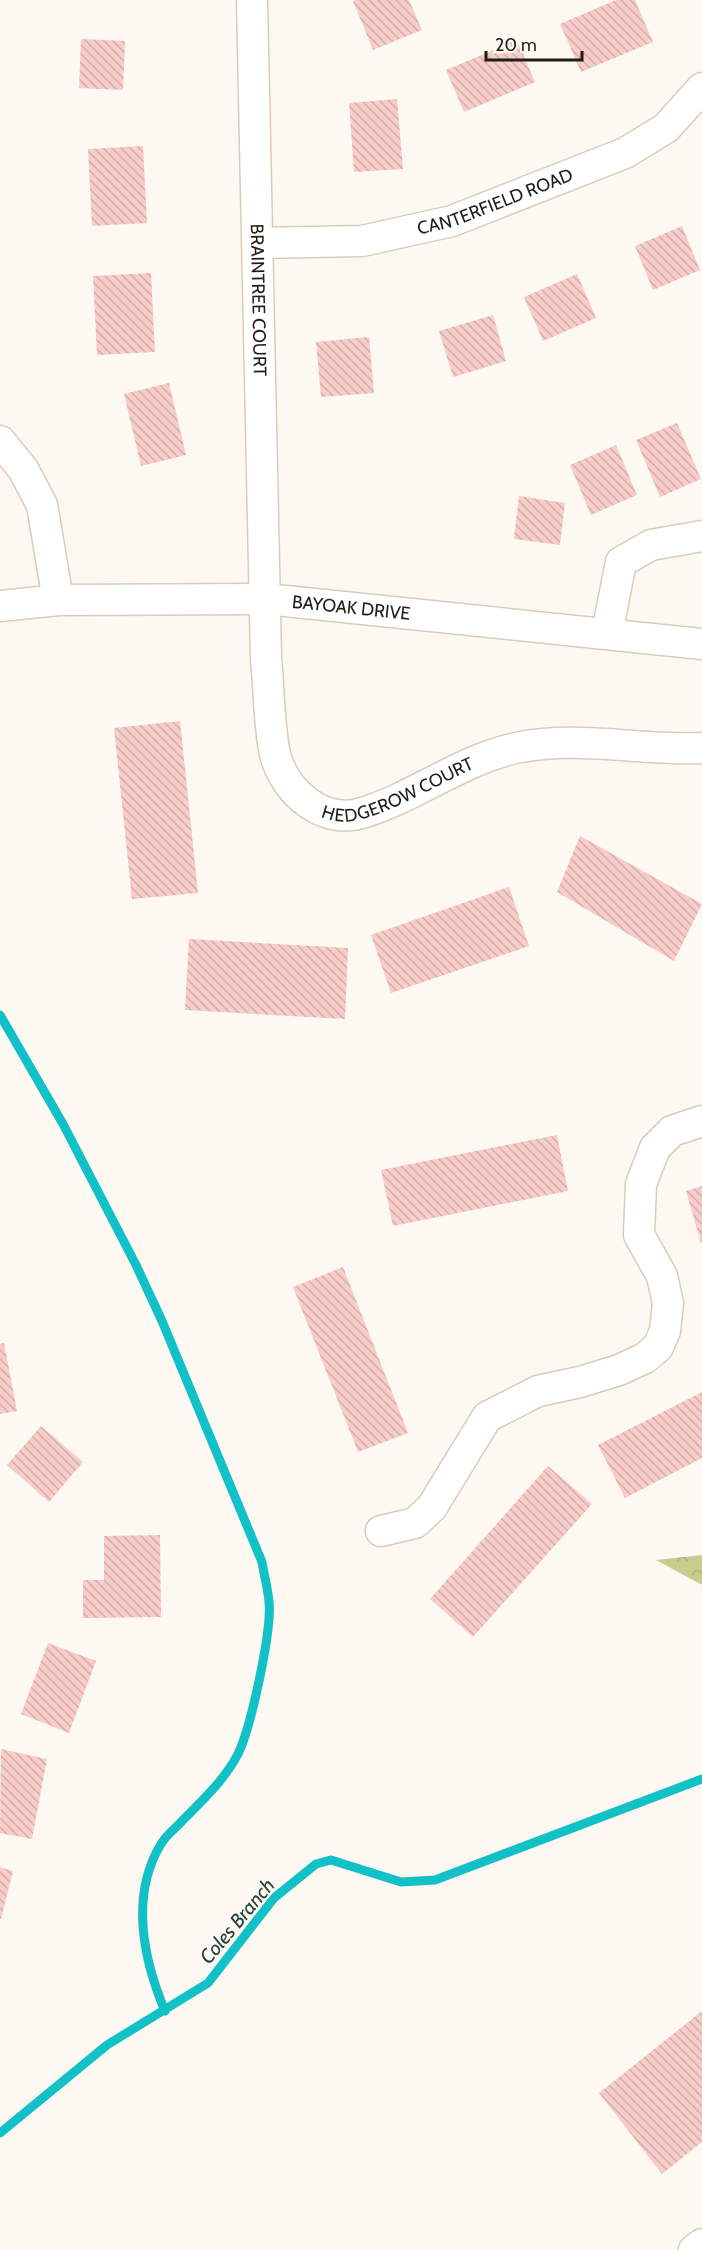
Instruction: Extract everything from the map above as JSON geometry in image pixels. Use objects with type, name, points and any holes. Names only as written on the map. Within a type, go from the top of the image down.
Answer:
[{"type":"street","name":"BRAINTREE COURT","points":[[252,0],[266,599]]},
{"type":"street","name":"CANTERFIELD ROAD","points":[[259,243],[362,241],[452,221],[625,153],[666,128],[702,88]]},
{"type":"street","points":[[0,441],[23,469],[42,505],[58,600]]},
{"type":"street","points":[[607,633],[621,562],[651,545],[702,536]]},
{"type":"street","name":"BAYOAK DRIVE","points":[[0,606],[58,600],[266,599],[702,644]]},
{"type":"street","name":"HEDGEROW COURT","points":[[266,599],[266,658],[276,758],[291,789],[315,809],[337,815],[361,814],[480,759],[518,748],[581,743],[702,747]]},
{"type":"street","points":[[381,1531],[415,1523],[432,1507],[487,1417],[538,1391],[580,1382],[619,1370],[645,1359],[658,1347],[665,1331],[668,1303],[662,1276],[639,1234],[641,1184],[655,1148],[672,1131],[702,1121]]},
{"type":"street","points":[[694,2250],[702,2244]]},
{"type":"green space","points":[[702,1555],[702,1585],[656,1560]]},
{"type":"building","points":[[409,0],[422,30],[373,50],[353,1]]},
{"type":"building","points":[[616,0],[635,0],[653,42],[581,72],[560,24]]},
{"type":"building","points":[[81,39],[125,41],[123,90],[79,88]]},
{"type":"building","points":[[517,40],[535,82],[464,112],[446,70]]},
{"type":"building","points":[[397,99],[403,169],[354,172],[349,103]]},
{"type":"building","points":[[143,146],[147,223],[92,226],[88,149]]},
{"type":"building","points":[[682,226],[700,270],[653,290],[635,246]]},
{"type":"building","points":[[151,273],[155,352],[97,355],[93,276]]},
{"type":"building","points":[[577,274],[596,318],[543,341],[524,297]]},
{"type":"building","points":[[493,315],[506,361],[453,377],[439,331]]},
{"type":"building","points":[[369,337],[374,393],[321,397],[316,342]]},
{"type":"building","points":[[169,383],[186,455],[141,466],[124,394]]},
{"type":"building","points":[[677,423],[701,479],[660,497],[636,440]]},
{"type":"building","points":[[616,445],[637,495],[591,515],[570,465]]},
{"type":"building","points":[[519,496],[565,503],[560,545],[514,539]]},
{"type":"building","points":[[180,721],[198,893],[132,899],[114,728]]},
{"type":"building","points":[[580,836],[702,904],[674,961],[557,892]]},
{"type":"building","points":[[509,887],[529,946],[391,993],[371,935]]},
{"type":"building","points":[[189,939],[348,948],[345,1019],[185,1010]]},
{"type":"building","points":[[557,1135],[568,1191],[393,1226],[381,1170]]},
{"type":"building","points":[[702,1186],[702,1243],[701,1243],[686,1191]]},
{"type":"building","points":[[343,1267],[408,1433],[358,1452],[293,1287]]},
{"type":"building","points":[[4,1343],[17,1411],[0,1414],[0,1344]]},
{"type":"building","points":[[702,1392],[702,1458],[625,1498],[598,1445]]},
{"type":"building","points":[[41,1426],[83,1462],[49,1502],[7,1465]]},
{"type":"building","points":[[548,1466],[592,1504],[473,1637],[430,1599]]},
{"type":"building","points":[[160,1535],[161,1617],[83,1618],[83,1580],[104,1580],[104,1536]]},
{"type":"building","points":[[48,1643],[96,1661],[69,1733],[21,1714]]},
{"type":"building","points":[[1,1749],[47,1759],[32,1839],[0,1833]]},
{"type":"building","points":[[0,1867],[13,1871],[1,1919],[0,1919]]},
{"type":"building","points":[[702,2011],[702,2142],[662,2174],[599,2093]]},
{"type":"waterway","points":[[0,1015],[63,1124],[136,1265],[162,1321],[262,1562],[268,1592],[269,1616],[260,1679],[249,1723],[238,1754],[213,1789],[163,1841],[151,1864],[145,1884],[143,1927],[146,1949],[165,2011]]},
{"type":"waterway","name":"Coles Branch","points":[[0,2133],[107,2045],[208,1983],[274,1898],[316,1864],[331,1860],[401,1882],[435,1880],[702,1779]]}]
